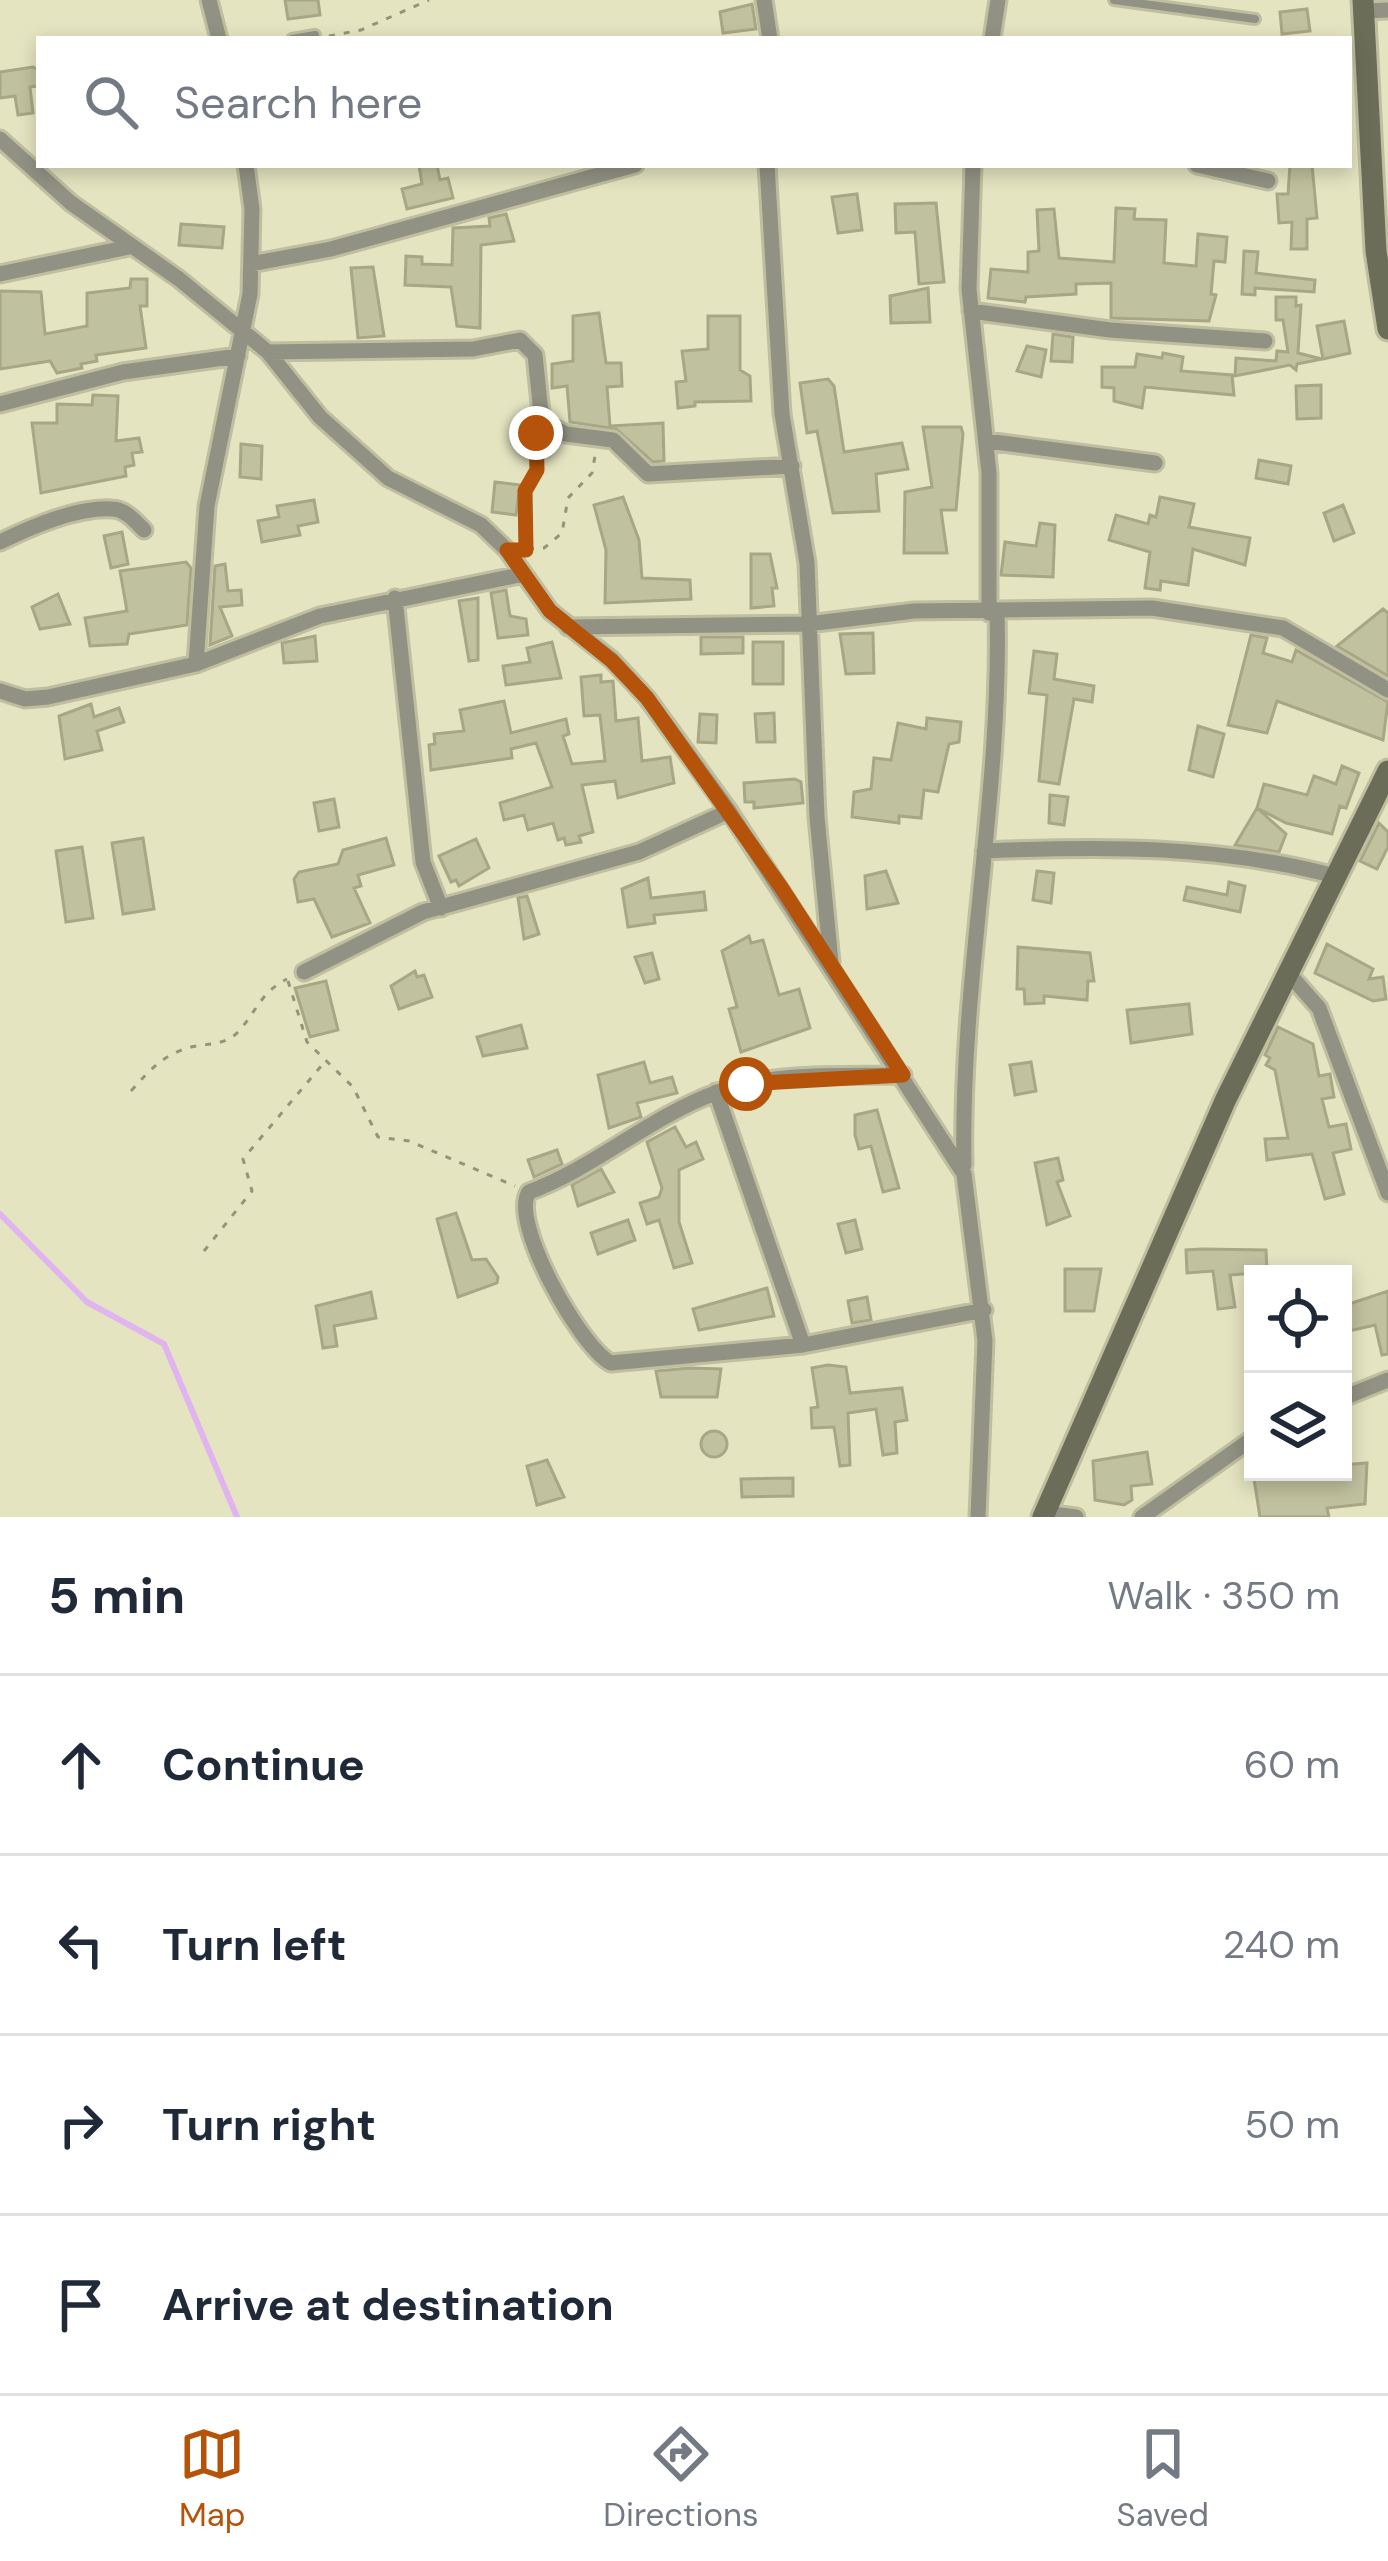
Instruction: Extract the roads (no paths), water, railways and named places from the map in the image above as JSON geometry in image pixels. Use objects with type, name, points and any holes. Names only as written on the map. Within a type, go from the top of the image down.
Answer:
[{"type":"street","points":[[209,0],[218,36]]},
{"type":"street","points":[[764,0],[770,36]]},
{"type":"street","points":[[992,36],[998,0]]},
{"type":"street","points":[[1388,10],[1364,6],[1376,251],[1388,329]]},
{"type":"street","points":[[0,139],[129,247],[179,279],[268,352],[360,455],[388,478],[482,525],[568,627],[612,661],[647,698],[730,812],[964,1174]]},
{"type":"street","points":[[196,664],[207,506],[244,332],[251,264],[246,168]]},
{"type":"street","points":[[251,264],[331,249],[624,168]]},
{"type":"street","points":[[767,168],[782,414],[807,563],[817,817],[832,966]]},
{"type":"street","points":[[973,168],[971,310],[987,441],[998,742],[984,850],[964,1174],[984,1310],[986,1391],[978,1517]]},
{"type":"street","points":[[1210,168],[1268,182]]},
{"type":"street","points":[[0,274],[129,247]]},
{"type":"street","points":[[971,310],[1110,330],[1264,340]]},
{"type":"street","points":[[268,352],[472,349],[520,340],[536,355],[540,415],[547,426],[625,448],[648,475],[792,466]]},
{"type":"street","points":[[0,404],[123,372],[238,356]]},
{"type":"street","points":[[987,441],[1156,463]]},
{"type":"street","points":[[0,542],[34,526],[112,509],[127,513],[144,530]]},
{"type":"street","points":[[0,692],[26,699],[48,697],[196,664],[320,616],[524,574]]},
{"type":"street","points":[[395,598],[422,862],[441,908]]},
{"type":"street","points":[[568,627],[808,624],[914,611],[1125,606],[1254,622],[1310,639],[1388,690]]},
{"type":"street","points":[[1076,1517],[1044,1515],[1225,1101],[1388,771]]},
{"type":"street","points":[[296,975],[441,908],[639,852],[730,812]]},
{"type":"street","points":[[984,850],[1094,846],[1234,853],[1338,877]]},
{"type":"street","points":[[1289,974],[1319,1008],[1388,1193]]},
{"type":"street","points":[[903,1075],[782,1079],[716,1092],[569,1177],[529,1192],[523,1212],[530,1238],[598,1356],[626,1364],[803,1345],[984,1310]]},
{"type":"street","points":[[716,1092],[803,1345]]},
{"type":"street","points":[[1352,1395],[1388,1380]]},
{"type":"street","points":[[1142,1517],[1244,1444]]},
{"type":"lane","points":[[1114,0],[1255,19]]},
{"type":"lane","points":[[309,36],[315,35]]},
{"type":"waterway","points":[[0,1214],[87,1302],[164,1344],[237,1517]]}]
